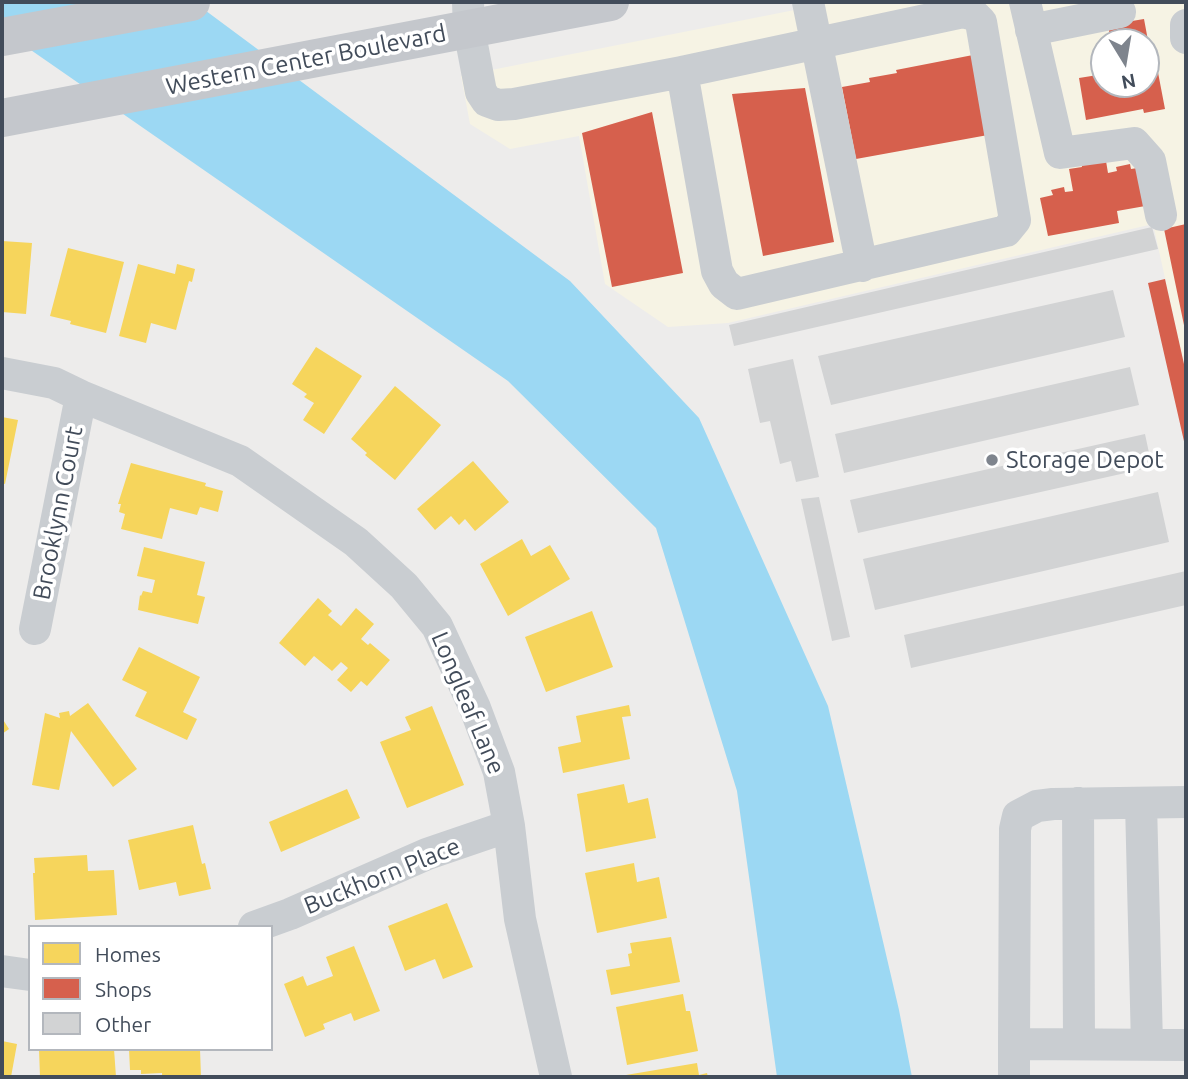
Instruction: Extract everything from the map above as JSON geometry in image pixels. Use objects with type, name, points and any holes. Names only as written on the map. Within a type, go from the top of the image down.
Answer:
[{"type":"main road","points":[[2,37],[191,2]]},
{"type":"main road","name":"Western Center Boulevard","points":[[2,118],[327,56],[468,15],[610,2]]},
{"type":"street","points":[[808,2],[862,266]]},
{"type":"street","points":[[468,15],[481,92],[487,102],[498,105],[682,72],[963,12],[974,15],[981,22],[1016,220],[1006,231],[737,294],[724,284],[718,271],[682,72]]},
{"type":"street","points":[[1121,12],[1028,16],[1060,153],[1134,143],[1150,161],[1161,215]]},
{"type":"street","points":[[1186,25],[1186,38]]},
{"type":"street","name":"Longleaf Lane","points":[[2,373],[54,383],[240,461],[356,542],[404,586],[437,626],[475,708],[499,772],[509,826],[520,919],[556,1077]]},
{"type":"street","name":"Brooklynn Court","points":[[35,629],[81,396]]},
{"type":"street","points":[[1014,1077],[1015,829],[1018,817],[1037,806],[1186,802]]},
{"type":"street","points":[[1078,803],[1079,1044]]},
{"type":"street","points":[[1141,803],[1147,1045]]},
{"type":"street","name":"Buckhorn Place","points":[[260,925],[427,854],[509,826]]},
{"type":"street","points":[[2,971],[28,975]]},
{"type":"street","points":[[1013,1044],[1186,1045]]},
{"type":"shaded area","points":[[835,2],[1186,2],[1186,373],[1153,224],[728,323],[668,327],[605,284],[579,136],[510,149],[470,124],[461,76]]},
{"type":"water","points":[[2,2],[194,2],[570,281],[699,418],[828,706],[899,1010],[912,1077],[777,1077],[737,791],[656,528],[508,381],[2,30]]},
{"type":"building: Homes","points":[[2,241],[32,243],[26,314],[2,312]]},
{"type":"building: Homes","points":[[68,248],[124,262],[106,333],[50,316]]},
{"type":"building: Homes","points":[[138,264],[175,274],[177,264],[195,269],[192,282],[189,281],[176,330],[151,323],[146,343],[119,336]]},
{"type":"building: Homes","points":[[316,347],[362,376],[324,434],[303,420],[314,403],[304,397],[307,394],[292,384]]},
{"type":"building: Homes","points":[[395,386],[441,425],[395,480],[365,455],[367,453],[351,439]]},
{"type":"building: Homes","points":[[2,417],[18,420],[5,484],[2,483]]},
{"type":"building: Homes","points":[[473,461],[509,502],[475,531],[465,519],[459,525],[451,516],[435,530],[417,509]]},
{"type":"building: Homes","points":[[131,463],[206,483],[205,486],[223,491],[218,512],[200,507],[197,515],[170,508],[162,539],[121,529],[125,514],[119,512],[121,504],[118,504]]},
{"type":"building: Homes","points":[[522,539],[531,556],[550,545],[570,579],[508,616],[480,564]]},
{"type":"building: Homes","points":[[144,547],[205,562],[197,595],[205,597],[198,624],[138,610],[140,595],[143,591],[152,593],[155,580],[137,576]]},
{"type":"building: Homes","points":[[318,598],[332,611],[328,615],[341,626],[356,608],[374,624],[361,639],[390,660],[367,686],[361,681],[351,692],[337,680],[348,668],[341,662],[332,671],[314,656],[305,666],[279,643]]},
{"type":"building: Homes","points":[[592,611],[613,667],[546,692],[525,637]]},
{"type":"building: Homes","points":[[139,647],[200,677],[183,712],[197,719],[187,740],[135,716],[147,692],[122,680]]},
{"type":"building: Homes","points":[[88,703],[137,769],[113,787],[71,731],[59,790],[32,785],[45,713],[60,718],[59,713],[69,711],[70,716]]},
{"type":"building: Homes","points":[[629,705],[631,716],[622,717],[630,759],[563,773],[558,747],[581,742],[576,716]]},
{"type":"building: Homes","points":[[432,706],[464,785],[407,808],[380,742],[411,730],[405,717]]},
{"type":"building: Homes","points":[[2,718],[9,729],[2,734]]},
{"type":"building: Homes","points":[[624,784],[628,803],[648,798],[656,838],[586,852],[577,794]]},
{"type":"building: Homes","points":[[347,789],[360,818],[281,852],[269,822]]},
{"type":"building: Homes","points":[[193,825],[211,889],[179,896],[176,882],[139,890],[128,840]]},
{"type":"building: Homes","points":[[87,855],[88,871],[114,870],[117,915],[35,920],[34,858]]},
{"type":"building: Homes","points":[[634,863],[637,882],[659,877],[667,918],[597,933],[585,873]]},
{"type":"building: Homes","points":[[447,903],[473,967],[443,979],[435,959],[405,971],[388,926]]},
{"type":"building: Homes","points":[[671,937],[680,982],[611,995],[606,970],[630,966],[630,943]]},
{"type":"building: Homes","points":[[354,946],[380,1011],[354,1021],[351,1013],[323,1024],[325,1029],[305,1037],[284,984],[303,976],[307,986],[333,976],[326,957]]},
{"type":"building: Homes","points":[[683,994],[686,1011],[690,1011],[698,1051],[627,1065],[616,1007]]},
{"type":"building: Homes","points":[[2,1041],[17,1044],[11,1077],[2,1077]]},
{"type":"building: Homes","points":[[39,1051],[114,1051],[116,1077],[40,1077]]},
{"type":"building: Homes","points":[[129,1051],[200,1051],[201,1077],[162,1077],[162,1073],[141,1074],[141,1070],[130,1070]]},
{"type":"building: Homes","points":[[697,1063],[699,1075],[707,1073],[708,1077],[626,1075]]},
{"type":"building: Shops","points":[[1144,19],[1146,28],[1109,28],[1108,25]]},
{"type":"building: Shops","points":[[973,55],[988,135],[856,159],[842,87],[870,82],[869,78],[897,73],[896,70]]},
{"type":"building: Shops","points":[[1090,76],[1090,98],[1160,98],[1160,83],[1165,109],[1144,113],[1143,109],[1086,120],[1079,78]]},
{"type":"building: Shops","points":[[805,88],[834,242],[763,256],[732,94]]},
{"type":"building: Shops","points":[[652,112],[683,273],[612,287],[582,133]]},
{"type":"building: Shops","points":[[1081,161],[1106,161],[1108,173],[1117,171],[1116,167],[1130,164],[1131,169],[1144,167],[1151,205],[1117,211],[1119,223],[1048,236],[1040,198],[1053,195],[1051,190],[1064,187],[1065,192],[1073,191],[1069,169],[1082,167]]},
{"type":"building: Shops","points":[[1186,224],[1186,330],[1185,330],[1164,229]]},
{"type":"building: Shops","points":[[1165,279],[1186,373],[1186,450],[1148,283]]},
{"type":"building: Other","points":[[1152,227],[1158,249],[734,346],[729,325]]},
{"type":"building: Other","points":[[1113,290],[1125,337],[831,405],[818,356]]},
{"type":"building: Other","points":[[793,359],[819,477],[796,482],[791,461],[780,464],[770,421],[760,423],[748,369]]},
{"type":"building: Other","points":[[1130,367],[1139,405],[844,473],[835,434]]},
{"type":"building: Other","points":[[1145,434],[1152,467],[858,533],[850,500]]},
{"type":"building: Other","points":[[1158,492],[1169,542],[875,610],[863,559]]},
{"type":"building: Other","points":[[819,497],[850,637],[832,641],[801,499]]},
{"type":"building: Other","points":[[1186,571],[1186,605],[911,668],[904,635]]},
{"type":"place","name":"Storage Depot","points":[[992,460]]}]
